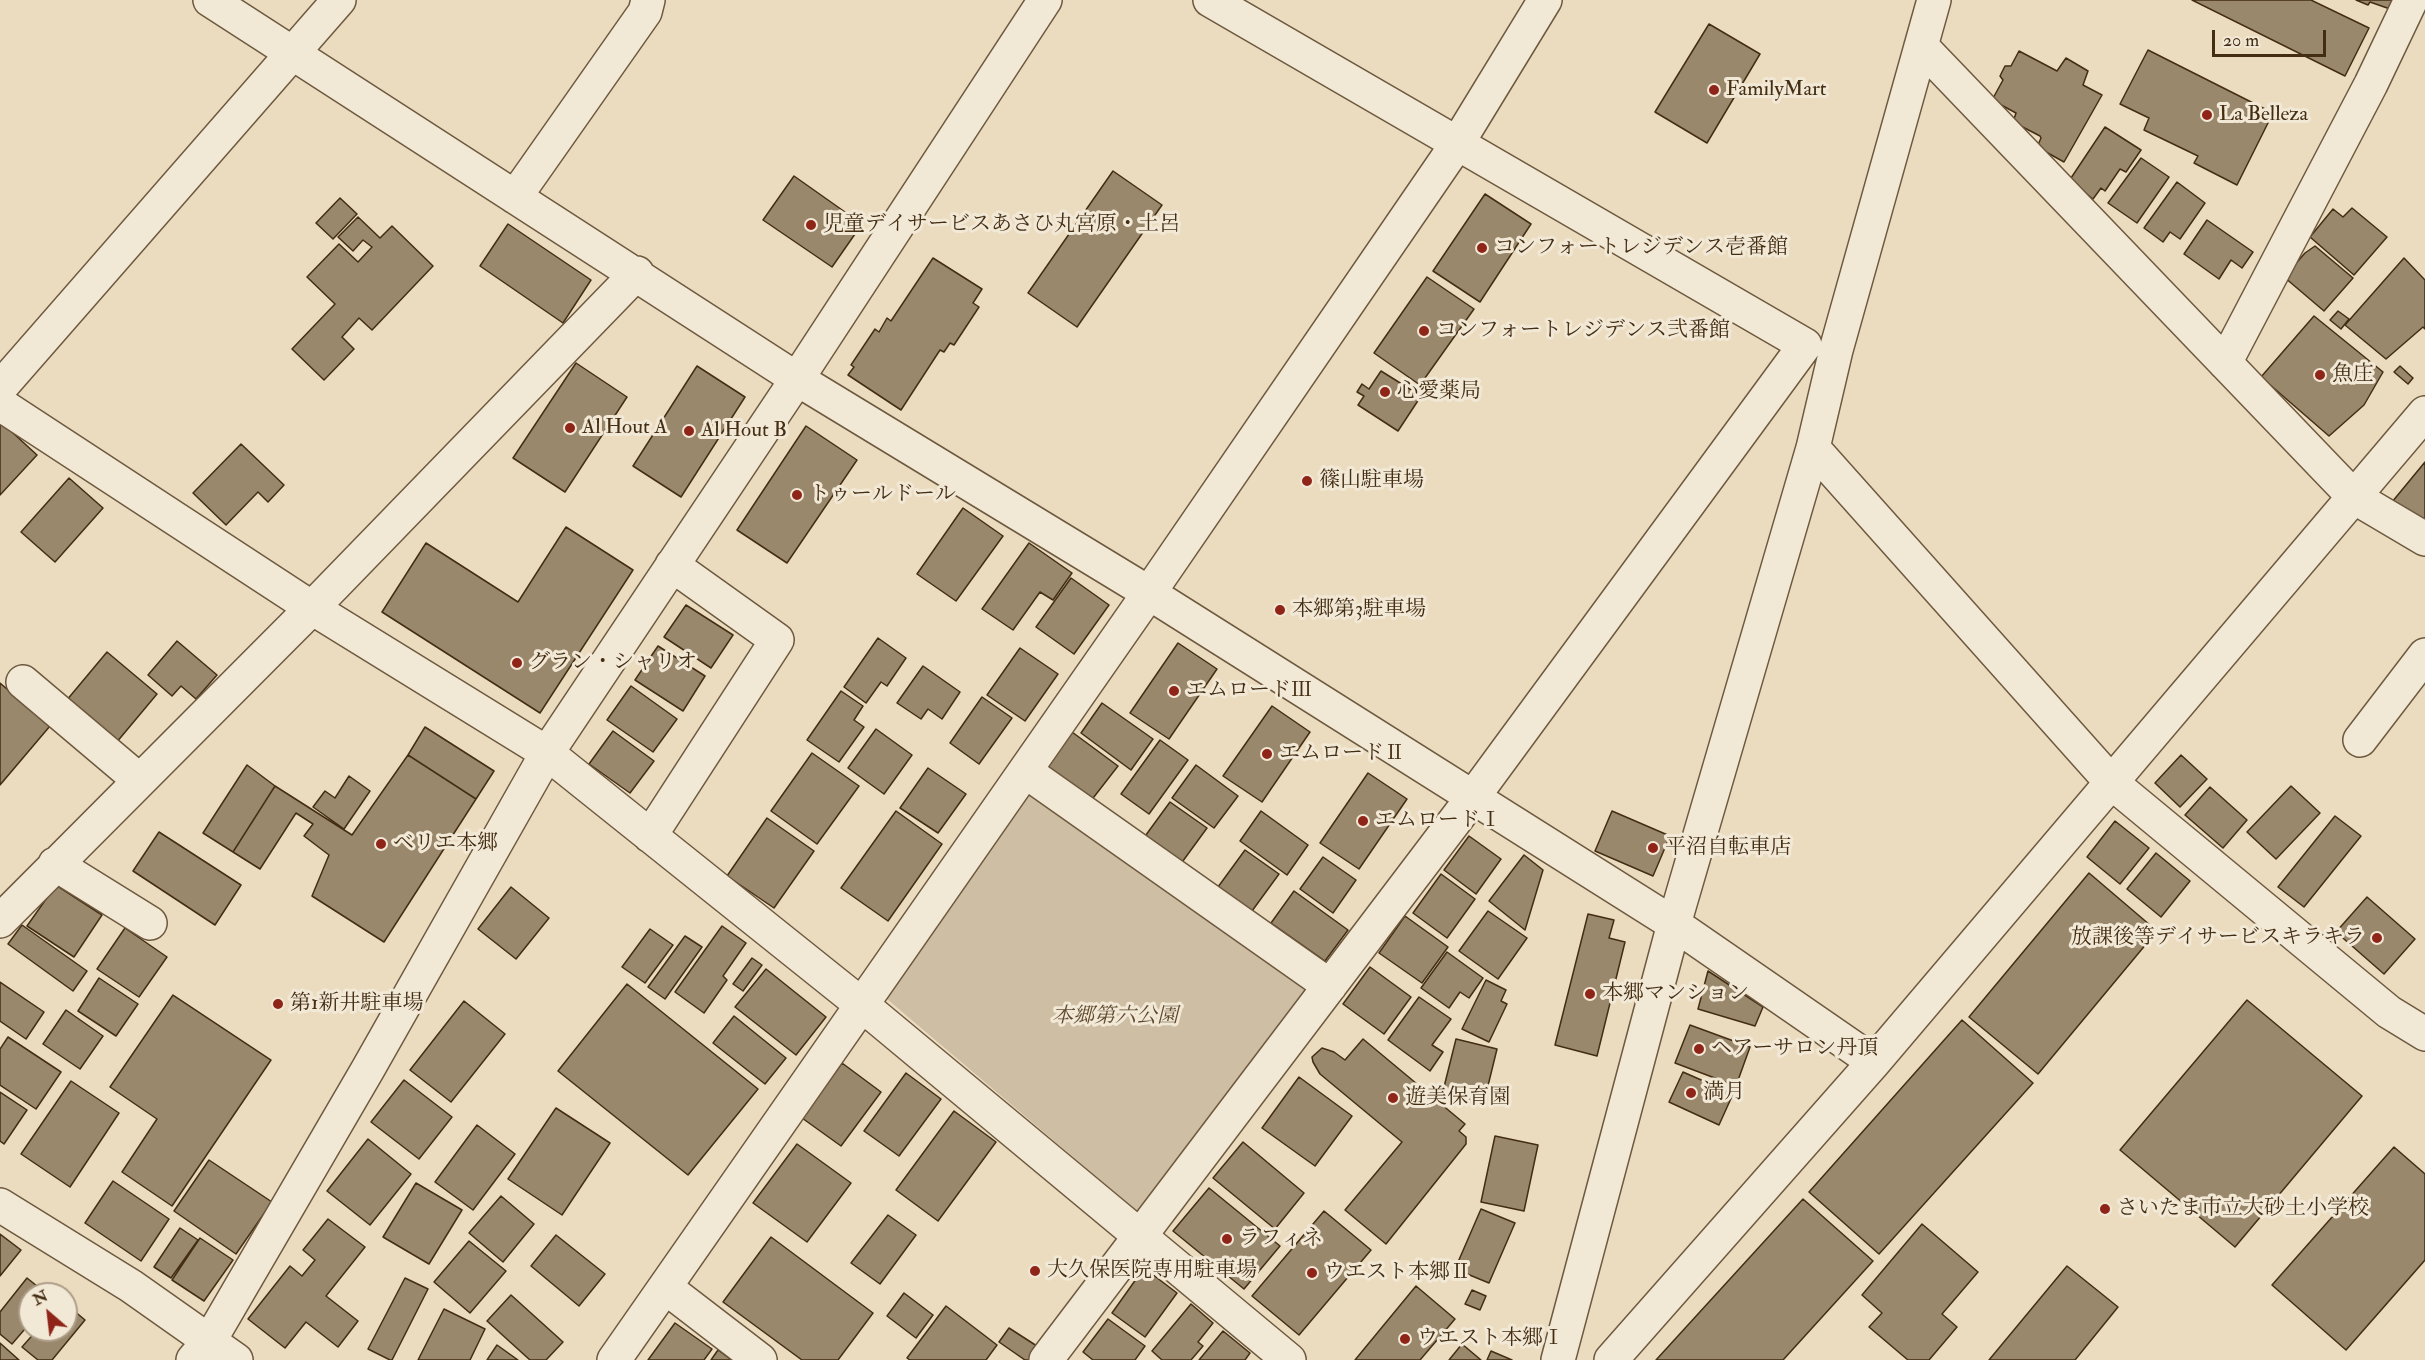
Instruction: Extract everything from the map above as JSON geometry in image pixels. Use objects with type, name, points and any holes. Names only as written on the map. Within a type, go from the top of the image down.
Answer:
[{"type":"street","points":[[210,0],[797,379],[1149,593],[1674,924],[1874,1062]]},
{"type":"street","points":[[0,388],[339,0]]},
{"type":"street","points":[[515,197],[645,12],[648,0]]},
{"type":"street","points":[[201,1350],[368,1069],[547,753],[797,379],[1045,0]]},
{"type":"street","points":[[1210,0],[1457,144],[1820,347]]},
{"type":"street","points":[[614,1360],[1149,593],[1457,144],[1545,0]]},
{"type":"street","points":[[1558,1360],[1674,924],[1813,448],[1820,347],[1921,46],[1934,0]]},
{"type":"street","points":[[2225,363],[2371,84],[2411,0]]},
{"type":"street","points":[[1921,46],[2354,497],[2425,539]]},
{"type":"street","points":[[0,921],[312,608],[636,273]]},
{"type":"street","points":[[1047,1360],[1473,797],[1820,347]]},
{"type":"street","points":[[0,404],[312,608],[547,753],[861,1005],[1139,1238],[1289,1360]]},
{"type":"street","points":[[1611,1360],[1874,1062],[2425,413]]},
{"type":"street","points":[[1813,448],[2112,783],[2389,1012],[2425,1034]]},
{"type":"street","points":[[650,836],[777,640],[672,565]]},
{"type":"street","points":[[2360,740],[2425,655]]},
{"type":"street","points":[[23,682],[139,780]]},
{"type":"street","points":[[1024,771],[1330,986]]},
{"type":"street","points":[[55,864],[150,923]]},
{"type":"street","points":[[0,1205],[131,1286],[201,1350],[236,1360]]},
{"type":"street","points":[[665,1287],[760,1360]]},
{"type":"green space","name":"本郷第六公園","points":[[1031,791],[1307,990],[1139,1213],[887,999]]},
{"type":"building","points":[[2192,0],[2311,0],[2369,28],[2345,76]]},
{"type":"building","points":[[2356,0],[2394,0],[2390,9]]},
{"type":"building","points":[[1709,24],[1760,54],[1707,143],[1655,112]]},
{"type":"building","name":"La Belleza","points":[[2148,50],[2273,113],[2237,185],[2194,163],[2198,156],[2144,130],[2149,118],[2120,104]]},
{"type":"building","points":[[2019,51],[2057,71],[2066,58],[2088,71],[2083,85],[2102,95],[2064,162],[2037,147],[2040,136],[2013,122],[2016,113],[1992,100],[2003,80],[2000,76],[2005,66],[2011,66]]},
{"type":"building","points":[[2105,127],[2141,150],[2126,172],[2120,169],[2105,191],[2101,188],[2093,199],[2069,181]]},
{"type":"building","points":[[2141,158],[2169,177],[2137,223],[2108,203]]},
{"type":"building","points":[[1113,171],[1162,205],[1077,327],[1028,293]]},
{"type":"building","points":[[794,176],[862,224],[832,267],[763,220]]},
{"type":"building","points":[[2177,182],[2205,203],[2180,239],[2170,232],[2163,242],[2144,228]]},
{"type":"building","name":"コンフォートレジデンス壱番館","points":[[1485,194],[1531,224],[1480,302],[1433,271]]},
{"type":"building","points":[[340,198],[357,214],[333,239],[316,223]]},
{"type":"building","points":[[2352,208],[2387,237],[2354,275],[2310,237],[2333,209],[2343,217]]},
{"type":"building","points":[[358,217],[380,238],[392,226],[433,266],[372,330],[359,318],[342,337],[354,349],[324,380],[292,349],[335,304],[307,277],[339,244],[358,262],[372,247],[363,240],[353,251],[338,237]]},
{"type":"building","points":[[2207,220],[2253,252],[2242,268],[2231,260],[2219,279],[2184,254]]},
{"type":"building","points":[[508,224],[591,280],[563,323],[480,266]]},
{"type":"building","points":[[2315,246],[2353,278],[2324,311],[2284,277],[2305,253]]},
{"type":"building","points":[[933,258],[982,289],[973,303],[979,307],[954,345],[950,343],[944,352],[940,350],[901,410],[848,375],[854,367],[851,365],[875,329],[879,332],[887,318],[891,321]]},
{"type":"building","points":[[2404,258],[2425,280],[2425,329],[2423,327],[2386,359],[2345,325]]},
{"type":"building","name":"コンフォートレジデンス弐番館","points":[[1427,277],[1474,309],[1420,385],[1374,353]]},
{"type":"building","points":[[2338,311],[2349,319],[2341,329],[2330,320]]},
{"type":"building","points":[[2314,316],[2383,372],[2364,405],[2329,436],[2261,377]]},
{"type":"building","name":"Al Hout A","points":[[576,363],[627,397],[565,492],[513,458]]},
{"type":"building","name":"Al Hout B","points":[[697,366],[745,397],[681,497],[633,466]]},
{"type":"building","points":[[2400,366],[2413,378],[2408,384],[2394,372]]},
{"type":"building","points":[[1381,371],[1421,396],[1398,431],[1358,405],[1364,396],[1357,392],[1362,384],[1369,389]]},
{"type":"building","points":[[0,421],[37,455],[0,495]]},
{"type":"building","name":"トゥールドール","points":[[806,426],[857,460],[787,563],[737,530]]},
{"type":"building","points":[[241,444],[284,485],[268,502],[258,492],[226,525],[193,493]]},
{"type":"building","points":[[2425,462],[2425,526],[2392,502]]},
{"type":"building","points":[[69,478],[103,508],[55,562],[21,532]]},
{"type":"building","points":[[963,508],[1003,536],[956,601],[917,574]]},
{"type":"building","name":"グラン・シャリオ","points":[[566,527],[633,570],[540,713],[382,612],[426,543],[518,602]]},
{"type":"building","points":[[1029,543],[1072,573],[1053,600],[1040,592],[1013,630],[982,609]]},
{"type":"building","points":[[1071,578],[1109,605],[1074,654],[1036,627]]},
{"type":"building","points":[[686,605],[733,635],[711,668],[664,637]]},
{"type":"building","points":[[878,638],[906,658],[887,686],[881,682],[866,703],[844,687]]},
{"type":"building","points":[[177,641],[217,675],[196,699],[181,686],[172,696],[148,675]]},
{"type":"building","name":"エムロードⅢ","points":[[1178,643],[1217,669],[1169,739],[1130,713]]},
{"type":"building","points":[[658,646],[705,676],[683,711],[635,680]]},
{"type":"building","points":[[1020,648],[1058,674],[1025,721],[987,695]]},
{"type":"building","points":[[107,652],[157,694],[116,743],[66,701]]},
{"type":"building","points":[[923,666],[960,692],[942,719],[928,709],[921,719],[897,703]]},
{"type":"building","points":[[0,683],[50,726],[0,785]]},
{"type":"building","points":[[631,686],[677,719],[653,752],[607,720]]},
{"type":"building","points":[[841,691],[863,706],[854,720],[864,727],[839,762],[807,740]]},
{"type":"building","points":[[982,697],[1012,718],[979,764],[950,743]]},
{"type":"building","points":[[1102,703],[1153,739],[1131,770],[1081,733]]},
{"type":"building","name":"エムロードⅡ","points":[[1272,706],[1310,732],[1262,802],[1223,776]]},
{"type":"building","points":[[425,727],[494,771],[476,799],[408,755]]},
{"type":"building","points":[[876,729],[912,755],[884,794],[848,768]]},
{"type":"building","points":[[613,731],[654,761],[630,793],[589,764]]},
{"type":"building","points":[[1072,732],[1118,766],[1090,802],[1045,768]]},
{"type":"building","points":[[1160,740],[1188,760],[1149,814],[1121,794]]},
{"type":"building","points":[[812,753],[859,786],[817,844],[771,811]]},
{"type":"building","name":"ベリエ本郷","points":[[408,755],[476,799],[384,942],[312,896],[329,855],[304,836],[313,824],[296,813],[260,869],[233,852],[275,786],[352,835]]},
{"type":"building","points":[[2181,755],[2207,779],[2180,807],[2155,783]]},
{"type":"building","points":[[247,765],[275,786],[233,852],[203,833]]},
{"type":"building","points":[[1196,765],[1238,796],[1214,828],[1172,798]]},
{"type":"building","points":[[928,768],[966,794],[938,833],[900,808]]},
{"type":"building","name":"エムロードⅠ","points":[[1368,773],[1407,799],[1359,869],[1320,843]]},
{"type":"building","points":[[349,776],[370,791],[344,829],[313,807],[325,791],[335,798]]},
{"type":"building","points":[[2291,786],[2320,813],[2276,859],[2247,832]]},
{"type":"building","points":[[2210,787],[2247,820],[2223,848],[2185,815]]},
{"type":"building","points":[[1170,802],[1207,828],[1180,865],[1143,839]]},
{"type":"building","points":[[896,811],[942,844],[888,921],[841,888]]},
{"type":"building","points":[[1261,811],[1308,845],[1287,875],[1240,841]]},
{"type":"building","points":[[1612,811],[1670,836],[1653,876],[1595,851]]},
{"type":"building","points":[[2335,816],[2361,836],[2304,907],[2278,887]]},
{"type":"building","points":[[767,818],[814,851],[774,908],[727,876]]},
{"type":"building","points":[[2115,821],[2149,848],[2120,884],[2087,857]]},
{"type":"building","points":[[159,832],[241,885],[215,925],[133,871]]},
{"type":"building","points":[[1469,836],[1501,859],[1476,894],[1444,870]]},
{"type":"building","points":[[1245,850],[1279,874],[1252,911],[1218,887]]},
{"type":"building","points":[[2156,853],[2190,881],[2161,917],[2127,889]]},
{"type":"building","points":[[1524,855],[1543,870],[1525,930],[1489,901]]},
{"type":"building","points":[[1323,857],[1356,880],[1333,913],[1300,889]]},
{"type":"building","points":[[2089,873],[2157,931],[2038,1074],[1969,1017]]},
{"type":"building","points":[[1441,874],[1475,899],[1447,938],[1413,913]]},
{"type":"building","points":[[56,885],[102,915],[74,957],[27,926]]},
{"type":"building","points":[[511,887],[549,918],[516,959],[478,929]]},
{"type":"building","points":[[1294,891],[1348,930],[1325,961],[1271,923]]},
{"type":"building","points":[[2367,897],[2415,939],[2384,974],[2336,932]]},
{"type":"building","points":[[1488,911],[1527,938],[1498,979],[1459,951]]},
{"type":"building","name":"本郷マンション","points":[[1588,914],[1614,920],[1609,938],[1625,942],[1597,1056],[1555,1045]]},
{"type":"building","points":[[1405,916],[1448,947],[1422,983],[1379,953]]},
{"type":"building","points":[[22,925],[87,971],[73,991],[8,944]]},
{"type":"building","points":[[722,926],[746,943],[723,976],[727,980],[704,1013],[675,992]]},
{"type":"building","points":[[125,928],[167,957],[139,997],[97,969]]},
{"type":"building","points":[[650,929],[673,945],[645,983],[622,967]]},
{"type":"building","points":[[685,936],[702,947],[665,999],[648,987]]},
{"type":"building","points":[[1447,952],[1483,978],[1469,998],[1460,992],[1449,1008],[1421,988]]},
{"type":"building","points":[[752,958],[762,965],[743,991],[733,984]]},
{"type":"building","points":[[1370,967],[1411,997],[1384,1034],[1343,1004]]},
{"type":"building","points":[[766,969],[826,1017],[796,1055],[735,1007]]},
{"type":"building","points":[[1708,971],[1763,1007],[1755,1026],[1698,1009]]},
{"type":"building","points":[[99,978],[138,1004],[116,1036],[78,1011]]},
{"type":"building","points":[[1486,980],[1506,990],[1501,1001],[1507,1004],[1489,1042],[1462,1029]]},
{"type":"building","points":[[0,982],[44,1012],[26,1039],[0,1021]]},
{"type":"building","points":[[627,984],[758,1089],[688,1175],[558,1071]]},
{"type":"building","points":[[173,995],[271,1060],[172,1206],[122,1172],[157,1119],[110,1087]]},
{"type":"building","points":[[1419,997],[1451,1019],[1432,1045],[1443,1052],[1430,1071],[1388,1040]]},
{"type":"building","points":[[2247,1000],[2362,1096],[2235,1247],[2120,1150]]},
{"type":"building","points":[[464,1001],[505,1034],[451,1102],[410,1070]]},
{"type":"building","points":[[66,1010],[103,1036],[80,1069],[43,1044]]},
{"type":"building","points":[[734,1016],[786,1058],[765,1084],[713,1043]]},
{"type":"building","points":[[1962,1020],[2033,1083],[1879,1254],[1809,1192]]},
{"type":"building","points":[[1690,1025],[1750,1047],[1736,1086],[1675,1063]]},
{"type":"building","points":[[8,1037],[61,1072],[36,1109],[0,1085],[0,1049]]},
{"type":"building","points":[[1363,1039],[1465,1124],[1459,1131],[1466,1137],[1466,1144],[1386,1244],[1345,1210],[1402,1142],[1320,1074],[1312,1057],[1322,1048],[1334,1052],[1345,1060]]},
{"type":"building","points":[[1456,1039],[1497,1049],[1483,1106],[1442,1095]]},
{"type":"building","points":[[842,1063],[881,1092],[841,1146],[802,1118]]},
{"type":"building","points":[[1683,1072],[1733,1094],[1719,1125],[1669,1102]]},
{"type":"building","points":[[906,1073],[941,1099],[899,1156],[864,1131]]},
{"type":"building","points":[[1299,1077],[1352,1116],[1315,1166],[1262,1128]]},
{"type":"building","points":[[404,1080],[452,1117],[419,1159],[371,1122]]},
{"type":"building","points":[[71,1081],[119,1113],[70,1187],[21,1154]]},
{"type":"building","points":[[0,1092],[27,1110],[4,1144],[0,1141]]},
{"type":"building","points":[[556,1108],[610,1143],[562,1215],[508,1179]]},
{"type":"building","points":[[954,1111],[996,1142],[938,1221],[896,1190]]},
{"type":"building","points":[[477,1125],[515,1154],[473,1210],[435,1182]]},
{"type":"building","points":[[1495,1136],[1538,1145],[1524,1211],[1481,1202]]},
{"type":"building","points":[[368,1139],[411,1174],[370,1225],[327,1191]]},
{"type":"building","points":[[1243,1142],[1304,1193],[1275,1229],[1213,1178]]},
{"type":"building","points":[[797,1144],[851,1183],[807,1242],[753,1203]]},
{"type":"building","points":[[2394,1147],[2425,1174],[2425,1260],[2346,1350],[2272,1285]]},
{"type":"building","points":[[209,1160],[272,1202],[236,1254],[174,1211]]},
{"type":"building","points":[[113,1181],[169,1219],[141,1261],[85,1223]]},
{"type":"building","points":[[416,1183],[462,1210],[429,1264],[383,1237]]},
{"type":"building","name":"ラフィネ","points":[[1209,1188],[1280,1246],[1244,1289],[1173,1231]]},
{"type":"building","points":[[501,1196],[534,1224],[503,1262],[469,1233]]},
{"type":"building","points":[[1803,1199],[1873,1261],[1783,1360],[1656,1360]]},
{"type":"building","points":[[1481,1209],[1515,1223],[1489,1283],[1455,1269]]},
{"type":"building","name":"ウエスト本郷Ⅱ","points":[[1324,1211],[1371,1250],[1299,1335],[1252,1296]]},
{"type":"building","points":[[888,1215],[916,1235],[880,1284],[851,1263]]},
{"type":"building","points":[[328,1219],[365,1247],[326,1296],[358,1321],[338,1347],[306,1322],[285,1348],[248,1319],[290,1266],[302,1276],[315,1260],[303,1250]]},
{"type":"building","points":[[1922,1224],[1978,1272],[1942,1314],[1957,1327],[1929,1360],[1908,1360],[1869,1327],[1882,1313],[1862,1295]]},
{"type":"building","points":[[180,1228],[198,1240],[171,1278],[154,1267]]},
{"type":"building","points":[[0,1234],[21,1250],[0,1276]]},
{"type":"building","points":[[556,1235],[605,1274],[579,1306],[531,1266]]},
{"type":"building","points":[[771,1237],[873,1313],[838,1360],[802,1360],[723,1302]]},
{"type":"building","points":[[200,1238],[233,1260],[204,1301],[172,1280]]},
{"type":"building","points":[[469,1241],[506,1271],[470,1313],[434,1282]]},
{"type":"building","points":[[2067,1266],[2118,1307],[2075,1360],[1989,1360]]},
{"type":"building","points":[[1144,1268],[1177,1293],[1145,1337],[1112,1313]]},
{"type":"building","points":[[405,1278],[428,1289],[390,1360],[368,1349]]},
{"type":"building","name":"ウエスト本郷Ⅰ","points":[[1416,1286],[1455,1319],[1420,1360],[1355,1360]]},
{"type":"building","points":[[18,1289],[18,1337],[12,1344],[0,1334],[0,1312]]},
{"type":"building","points":[[1472,1290],[1486,1296],[1480,1310],[1465,1304]]},
{"type":"building","points":[[904,1293],[933,1315],[916,1338],[887,1316]]},
{"type":"building","points":[[511,1295],[563,1342],[546,1360],[530,1360],[487,1321]]},
{"type":"building","points":[[1191,1304],[1213,1323],[1198,1342],[1203,1346],[1191,1360],[1162,1360],[1152,1351]]},
{"type":"building","points":[[946,1306],[997,1345],[986,1360],[910,1360],[907,1358]]},
{"type":"building","points":[[444,1309],[485,1329],[470,1360],[418,1360]]},
{"type":"building","points":[[78,1314],[85,1320],[78,1328]]},
{"type":"building","points":[[1108,1319],[1145,1346],[1135,1360],[1093,1360],[1083,1352]]},
{"type":"building","points":[[675,1323],[712,1349],[704,1360],[648,1360]]},
{"type":"building","points":[[1009,1328],[1040,1348],[1032,1360],[1025,1360],[999,1342]]},
{"type":"building","points":[[1223,1331],[1250,1353],[1245,1360],[1199,1360]]},
{"type":"building","points":[[26,1342],[67,1342],[52,1360],[38,1360],[22,1347]]},
{"type":"building","points":[[0,1343],[19,1360],[0,1360]]},
{"type":"building","points":[[1462,1344],[1481,1360],[1449,1360]]},
{"type":"building","points":[[497,1345],[518,1360],[487,1360]]},
{"type":"building","points":[[718,1350],[732,1360],[711,1360]]},
{"type":"building","points":[[1491,1351],[1512,1360],[1487,1360]]},
{"type":"place","name":"FamilyMart","points":[[1714,90]]},
{"type":"place","name":"La Belleza","points":[[2207,115]]},
{"type":"place","name":"児童デイサービスあさひ丸宮原・土呂","points":[[811,225]]},
{"type":"place","name":"コンフォートレジデンス壱番館","points":[[1482,248]]},
{"type":"place","name":"コンフォートレジデンス弐番館","points":[[1424,331]]},
{"type":"place","name":"魚庄","points":[[2320,375]]},
{"type":"place","name":"心愛薬局","points":[[1385,392]]},
{"type":"place","name":"Al Hout A","points":[[570,428]]},
{"type":"place","name":"Al Hout B","points":[[689,431]]},
{"type":"place","name":"篠山駐車場","points":[[1307,481]]},
{"type":"place","name":"トゥールドール","points":[[797,495]]},
{"type":"place","name":"本郷第3駐車場","points":[[1280,610]]},
{"type":"place","name":"グラン・シャリオ","points":[[517,663]]},
{"type":"place","name":"エムロードⅢ","points":[[1174,691]]},
{"type":"place","name":"エムロードⅡ","points":[[1267,754]]},
{"type":"place","name":"エムロードⅠ","points":[[1363,821]]},
{"type":"place","name":"ベリエ本郷","points":[[381,844]]},
{"type":"place","name":"平沼自転車店","points":[[1653,848]]},
{"type":"place","name":"放課後等デイサービスキラキラ","points":[[2377,938]]},
{"type":"place","name":"本郷マンション","points":[[1590,994]]},
{"type":"place","name":"第1新井駐車場","points":[[278,1004]]},
{"type":"place","name":"ヘアーサロン丹頂","points":[[1699,1049]]},
{"type":"place","name":"満月","points":[[1691,1093]]},
{"type":"place","name":"遊美保育園","points":[[1393,1098]]},
{"type":"place","name":"さいたま市立大砂土小学校","points":[[2105,1209]]},
{"type":"place","name":"ラフィネ","points":[[1227,1239]]},
{"type":"place","name":"大久保医院専用駐車場","points":[[1035,1271]]},
{"type":"place","name":"ウエスト本郷Ⅱ","points":[[1312,1273]]},
{"type":"place","name":"ウエスト本郷Ⅰ","points":[[1405,1339]]}]
